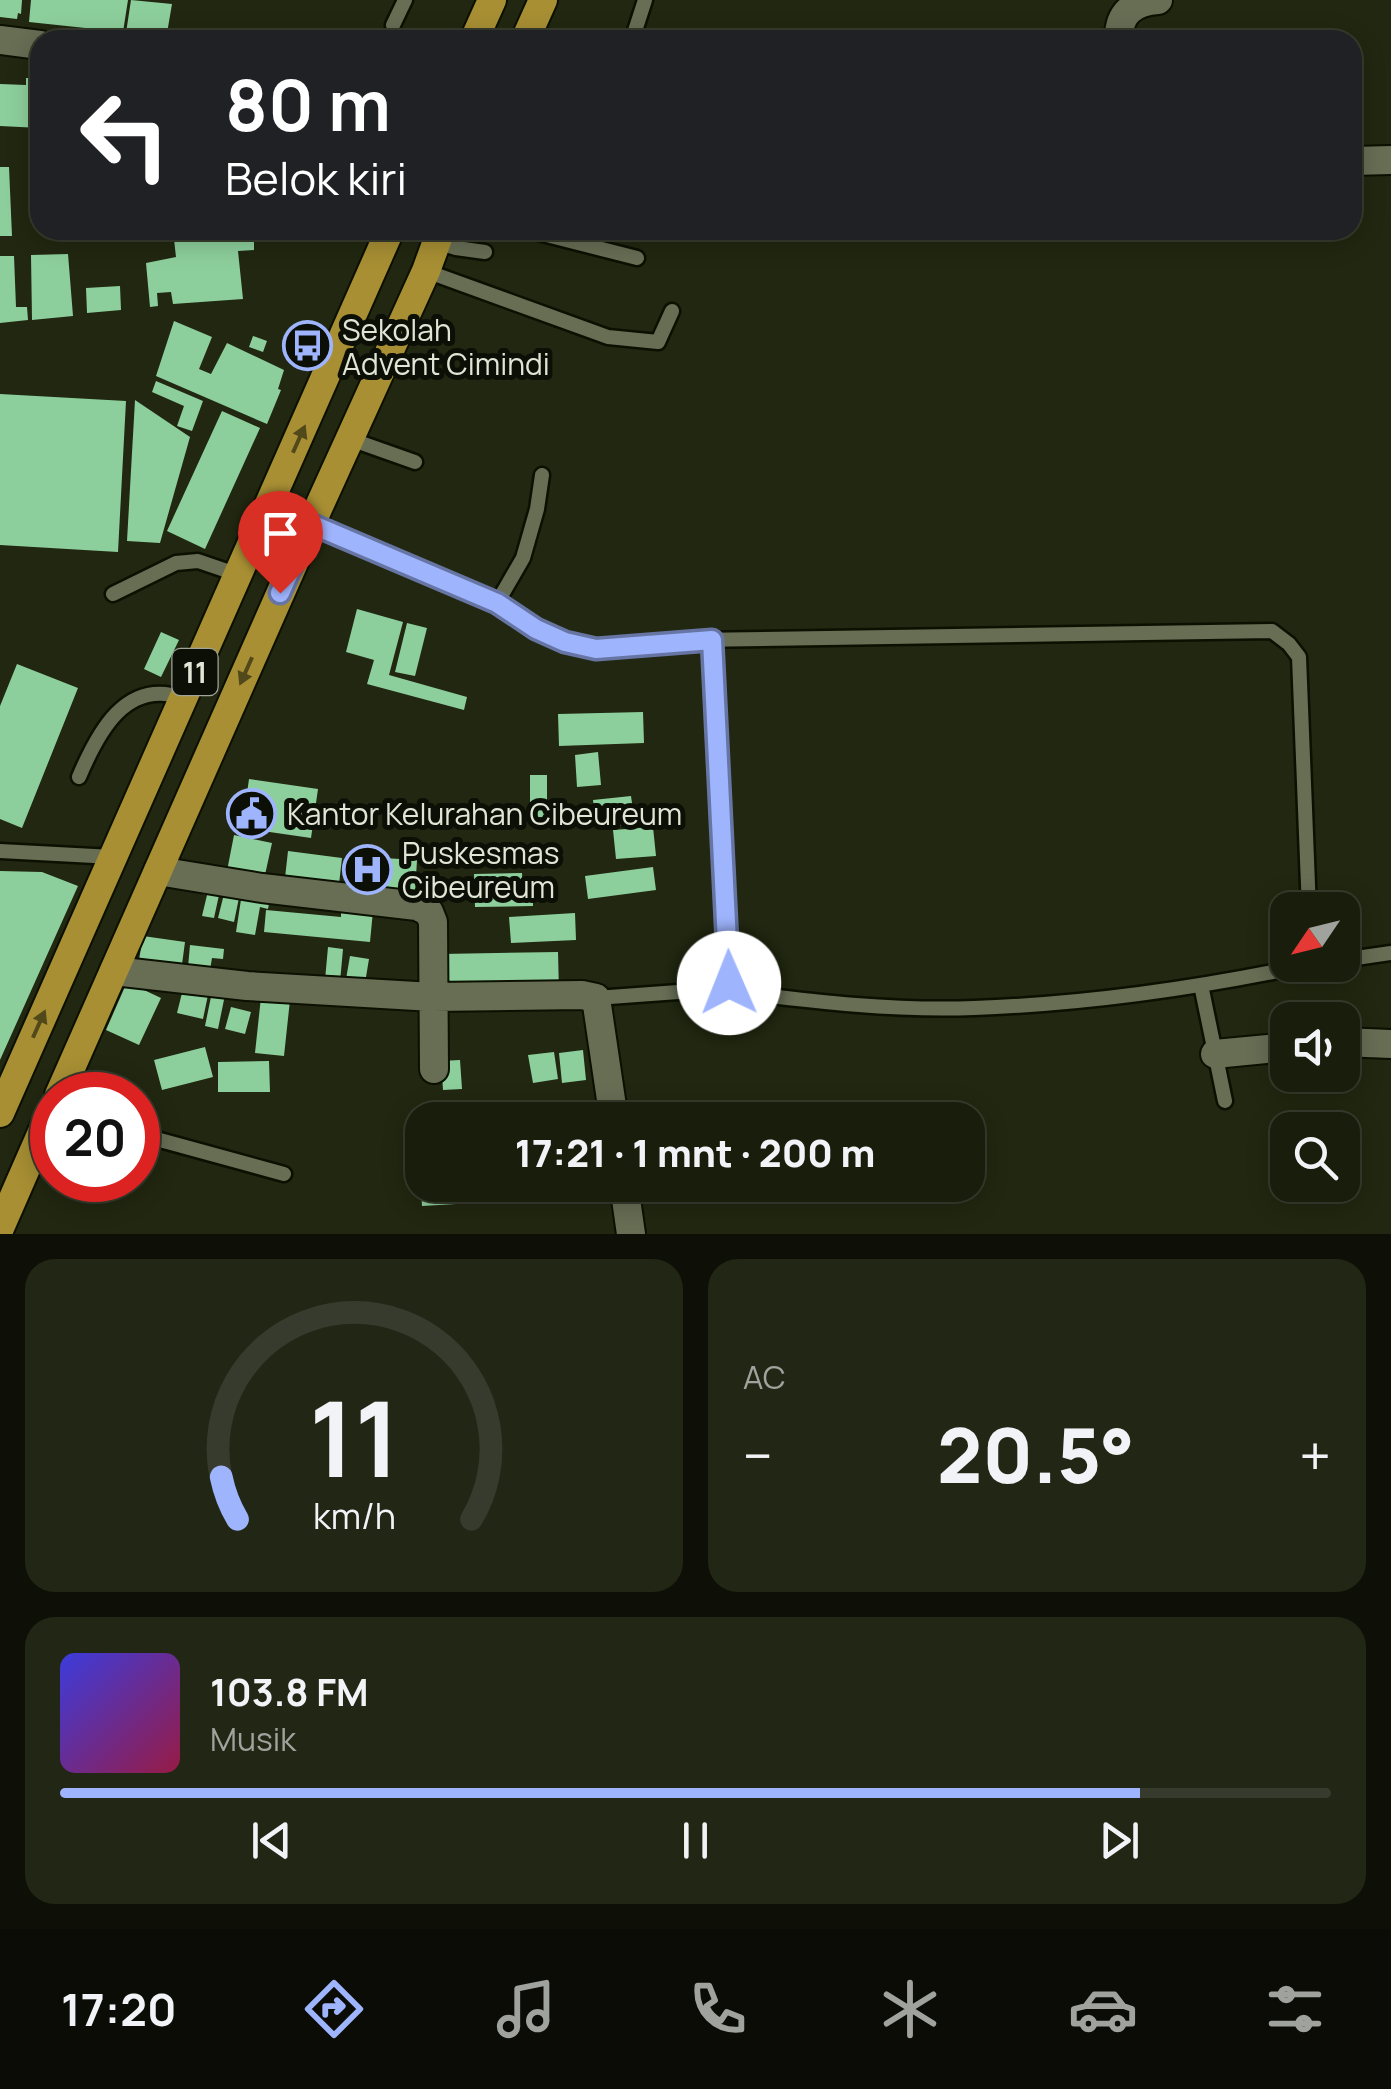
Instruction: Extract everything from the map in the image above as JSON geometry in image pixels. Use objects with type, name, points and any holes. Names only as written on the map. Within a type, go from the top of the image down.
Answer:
[{"type":"highway","points":[[478,30],[492,0]]},
{"type":"highway","points":[[529,30],[542,0]]},
{"type":"highway","name":"11","points":[[0,1113],[386,240]]},
{"type":"highway","name":"11","points":[[69,1072],[438,240]]},
{"type":"highway","points":[[0,1228],[30,1159]]},
{"type":"street","points":[[1118,30],[1118,24],[1140,3],[1158,0]]},
{"type":"street","points":[[0,40],[30,44]]},
{"type":"street","points":[[1362,160],[1391,160]]},
{"type":"street","points":[[158,871],[417,906],[430,912],[434,1069]]},
{"type":"street","points":[[114,971],[247,986],[433,997],[582,994],[596,998],[611,1102]]},
{"type":"street","points":[[1360,1043],[1391,1044]]},
{"type":"street","points":[[1215,1054],[1270,1049]]},
{"type":"street","points":[[626,1202],[631,1234]]},
{"type":"lane","points":[[393,25],[406,0]]},
{"type":"lane","points":[[635,30],[645,0]]},
{"type":"lane","points":[[445,240],[456,248],[486,252]]},
{"type":"lane","points":[[566,240],[637,258]]},
{"type":"lane","points":[[426,271],[608,337],[658,342],[672,312]]},
{"type":"lane","points":[[350,438],[415,462]]},
{"type":"lane","points":[[497,603],[523,558],[542,475]]},
{"type":"lane","points":[[311,524],[497,603],[536,629],[565,642],[596,649],[712,640],[1272,631],[1299,656],[1308,892]]},
{"type":"lane","points":[[112,594],[176,563],[198,561],[240,575]]},
{"type":"lane","points":[[712,640],[729,983],[738,992],[809,1002],[973,1008],[1129,996],[1270,972]]},
{"type":"lane","points":[[79,776],[91,749],[131,700],[164,692],[183,698]]},
{"type":"lane","points":[[0,851],[113,857]]},
{"type":"lane","points":[[1360,957],[1391,953]]},
{"type":"lane","points":[[1201,985],[1225,1101]]},
{"type":"lane","points":[[596,998],[733,988]]},
{"type":"lane","points":[[160,1140],[284,1174]]},
{"type":"building","points":[[0,0],[22,0],[17,19],[0,17]]},
{"type":"building","points":[[31,0],[128,0],[123,30],[29,22]]},
{"type":"building","points":[[131,0],[172,4],[168,30],[126,30]]},
{"type":"building","points":[[26,78],[30,78],[30,128],[0,126],[0,84],[26,85]]},
{"type":"building","points":[[0,167],[9,167],[12,236],[0,236]]},
{"type":"building","points":[[174,240],[254,240],[254,250],[238,251],[243,299],[173,304],[171,292],[157,293],[158,306],[150,307],[146,263],[176,257]]},
{"type":"building","points":[[68,254],[73,316],[32,320],[31,255]]},
{"type":"building","points":[[0,256],[14,256],[16,307],[27,307],[28,320],[0,323]]},
{"type":"building","points":[[120,286],[121,310],[87,313],[86,288]]},
{"type":"building","points":[[174,321],[212,337],[199,369],[211,374],[227,343],[284,370],[278,389],[281,390],[267,424],[156,376]]},
{"type":"building","points":[[253,336],[267,341],[263,352],[249,347]]},
{"type":"building","points":[[156,381],[203,401],[192,431],[177,426],[184,406],[152,392]]},
{"type":"building","points":[[0,394],[126,401],[118,552],[0,545]]},
{"type":"building","points":[[135,400],[190,437],[160,543],[127,541]]},
{"type":"building","points":[[222,411],[260,428],[205,549],[167,531]]},
{"type":"building","points":[[357,609],[403,622],[389,675],[467,697],[464,710],[367,684],[374,660],[346,652]]},
{"type":"building","points":[[407,623],[427,628],[415,676],[395,672]]},
{"type":"building","points":[[161,632],[179,640],[161,677],[144,669]]},
{"type":"building","points":[[17,664],[78,688],[22,828],[0,819],[0,706]]},
{"type":"building","points":[[643,712],[644,743],[559,746],[558,714]]},
{"type":"building","points":[[598,752],[601,785],[577,787],[575,755]]},
{"type":"building","points":[[530,775],[547,775],[547,817],[530,817]]},
{"type":"building","points":[[249,779],[318,789],[311,838],[242,828]]},
{"type":"building","points":[[631,796],[635,824],[596,828],[593,800]]},
{"type":"building","points":[[653,827],[656,856],[616,859],[613,830]]},
{"type":"building","points":[[234,835],[272,843],[263,884],[226,876]]},
{"type":"building","points":[[288,851],[342,858],[338,893],[284,887]]},
{"type":"building","points":[[349,856],[417,860],[415,893],[348,888]]},
{"type":"building","points":[[653,867],[656,890],[588,899],[585,876]]},
{"type":"building","points":[[0,871],[42,872],[78,886],[0,1060]]},
{"type":"building","points":[[522,873],[523,894],[533,895],[533,906],[475,907],[474,874]]},
{"type":"building","points":[[192,879],[221,886],[214,918],[202,916],[207,895],[189,891]]},
{"type":"building","points":[[225,890],[240,893],[234,922],[218,918]]},
{"type":"building","points":[[242,893],[270,898],[268,909],[260,907],[255,935],[236,932]]},
{"type":"building","points":[[341,907],[373,911],[370,942],[264,932],[266,910],[341,917]]},
{"type":"building","points":[[575,913],[576,940],[511,943],[509,917]]},
{"type":"building","points":[[143,936],[185,942],[181,972],[138,966]]},
{"type":"building","points":[[190,945],[224,949],[223,959],[212,958],[210,970],[188,967]]},
{"type":"building","points":[[328,947],[343,949],[340,982],[325,980]]},
{"type":"building","points":[[558,952],[559,991],[442,993],[441,954]]},
{"type":"building","points":[[350,956],[369,959],[364,989],[345,985]]},
{"type":"building","points":[[127,982],[161,998],[139,1045],[106,1030]]},
{"type":"building","points":[[213,987],[226,990],[218,1029],[205,1026]]},
{"type":"building","points":[[183,989],[208,995],[203,1019],[177,1013]]},
{"type":"building","points":[[261,997],[290,1000],[284,1056],[255,1053]]},
{"type":"building","points":[[231,1007],[251,1012],[245,1034],[225,1029]]},
{"type":"building","points":[[205,1047],[213,1077],[162,1090],[154,1060]]},
{"type":"building","points":[[583,1050],[586,1080],[562,1083],[559,1053]]},
{"type":"building","points":[[554,1052],[558,1079],[533,1083],[528,1055]]},
{"type":"building","points":[[460,1060],[462,1089],[443,1090],[441,1061]]},
{"type":"building","points":[[269,1061],[270,1092],[218,1092],[218,1062]]},
{"type":"building","points":[[422,1202],[456,1202],[456,1204],[422,1206]]},
{"type":"place","name":"Sekolah Advent Cimindi","points":[[307,346]]},
{"type":"place","name":"Kantor Kelurahan Cibeureum","points":[[252,813]]},
{"type":"place","name":"Puskesmas Cibeureum","points":[[367,869]]},
{"type":"route","points":[[280,593],[311,524],[497,603],[536,629],[565,642],[596,649],[712,640],[729,983]]}]
